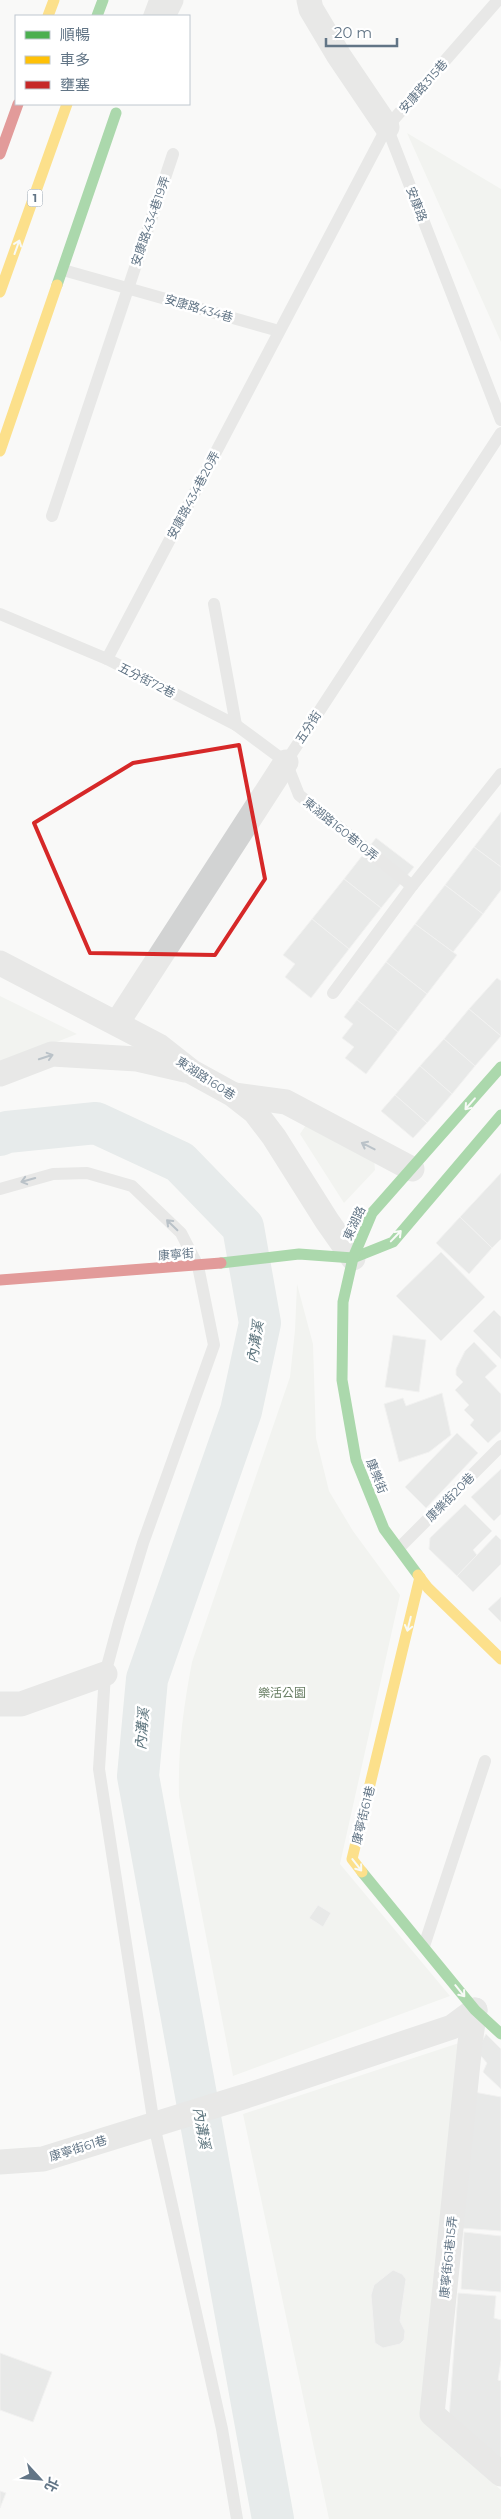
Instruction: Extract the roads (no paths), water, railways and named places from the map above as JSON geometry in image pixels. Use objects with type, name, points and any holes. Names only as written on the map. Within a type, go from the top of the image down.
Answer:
[{"type":"main road","points":[[48,15],[54,0]]},
{"type":"main road","points":[[97,15],[103,0]]},
{"type":"main road","points":[[0,154],[18,105]]},
{"type":"main road","name":"1","points":[[0,292],[67,105]]},
{"type":"main road","points":[[0,451],[119,107]]},
{"type":"main road","name":"東湖路","points":[[353,1258],[372,1213],[501,1067]]},
{"type":"main road","name":"東湖路","points":[[353,1258],[392,1242],[501,1115]]},
{"type":"main road","name":"康寧街","points":[[0,1280],[198,1266],[292,1255],[353,1258]]},
{"type":"main road","name":"康樂街","points":[[353,1258],[343,1302],[342,1380],[360,1473],[384,1528],[428,1588],[501,1659]]},
{"type":"main road","name":"康寧街61巷","points":[[420,1577],[352,1859],[475,2010],[501,2034]]},
{"type":"street","points":[[164,15],[171,0]]},
{"type":"street","name":"安康路","points":[[309,0],[311,9],[339,56],[387,127]]},
{"type":"street","name":"五分街","points":[[117,1023],[286,762]]},
{"type":"street","name":"東湖路160巷","points":[[0,963],[159,1046],[192,1072],[232,1094],[255,1112],[274,1137],[327,1221],[353,1258]]},
{"type":"street","points":[[0,1074],[52,1054],[136,1059],[192,1072]]},
{"type":"street","points":[[232,1094],[286,1102],[412,1169]]},
{"type":"street","points":[[0,1704],[20,1704],[105,1674]]},
{"type":"street","name":"康寧街61巷","points":[[0,2162],[43,2159],[237,2099],[452,2027],[475,2010]]},
{"type":"street","name":"康寧街61巷15弄","points":[[475,2010],[432,2414],[501,2474]]},
{"type":"lane","points":[[150,15],[155,0]]},
{"type":"lane","name":"安康路315巷","points":[[387,127],[498,0]]},
{"type":"lane","points":[[279,331],[387,127]]},
{"type":"lane","name":"安康路","points":[[387,127],[501,420]]},
{"type":"lane","name":"安康路434巷19弄","points":[[127,288],[174,154]]},
{"type":"lane","name":"安康路434巷","points":[[63,270],[279,331]]},
{"type":"lane","points":[[52,516],[127,288]]},
{"type":"lane","name":"安康路434巷20弄","points":[[107,659],[279,331]]},
{"type":"lane","name":"五分街","points":[[286,762],[501,433]]},
{"type":"lane","points":[[214,604],[236,726]]},
{"type":"lane","name":"五分街72巷","points":[[0,614],[107,659],[236,726],[286,762]]},
{"type":"lane","name":"東湖路160巷10弄","points":[[286,762],[299,795],[412,886]]},
{"type":"lane","points":[[333,994],[412,886],[501,774]]},
{"type":"lane","points":[[0,1189],[53,1174],[87,1173],[132,1186],[181,1233],[198,1266],[214,1345],[143,1543],[105,1674],[99,1769],[154,2125],[222,2429],[237,2519]]},
{"type":"lane","name":"康樂街20巷","points":[[400,1548],[501,1446]]},
{"type":"lane","points":[[424,1947],[485,1761]]},
{"type":"waterway","name":"內溝溪","points":[[0,1135],[7,1132],[96,1123],[180,1162],[243,1227],[260,1323],[241,1411],[147,1679],[138,1776],[273,2519]]},
{"type":"park label","name":"樂活公園","points":[[282,1692]]}]
